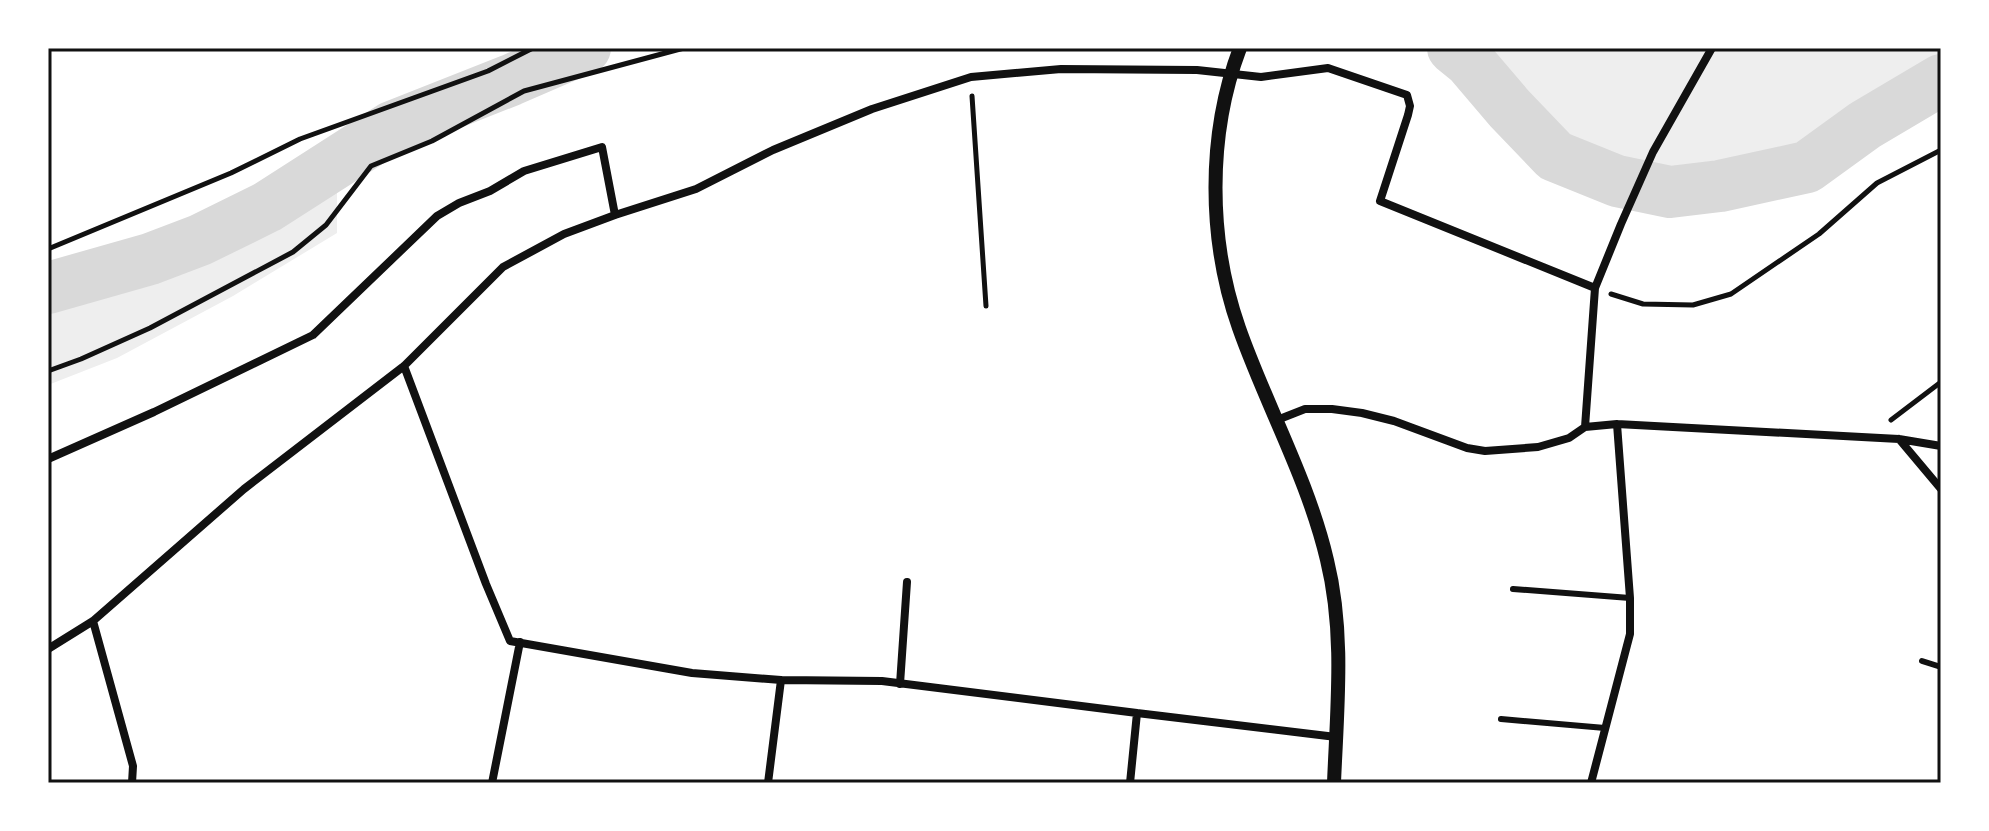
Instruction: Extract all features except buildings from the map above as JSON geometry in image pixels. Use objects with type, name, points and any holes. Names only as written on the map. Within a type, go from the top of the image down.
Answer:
[{"type":"street","points":[[1240,48],[1230,75],[1216,169],[1221,254],[1239,327],[1316,521],[1335,594],[1339,670],[1334,783]]},
{"type":"street","points":[[1585,427],[1595,288],[1653,152],[1712,48]]},
{"type":"street","points":[[48,649],[93,621],[244,489],[404,366],[503,267],[564,234],[696,189],[773,150],[872,109],[971,77],[1061,69],[1197,70],[1261,77],[1328,68],[1407,95],[1410,106],[1408,115],[1380,201],[1595,288]]},
{"type":"street","points":[[48,459],[313,335],[437,216],[524,171],[602,147],[615,215]]},
{"type":"street","points":[[404,366],[510,641],[692,673],[781,680],[882,681],[1336,737]]},
{"type":"street","points":[[1277,420],[1305,409],[1362,413],[1394,421],[1467,448],[1485,451],[1538,447],[1569,438],[1585,427],[1617,424],[1899,439],[1941,446]]},
{"type":"street","points":[[1591,783],[1630,634],[1617,424]]},
{"type":"street","points":[[1899,439],[1941,489]]},
{"type":"street","points":[[900,684],[907,582]]},
{"type":"street","points":[[93,621],[133,766],[132,783]]},
{"type":"street","points":[[492,783],[520,642]]},
{"type":"street","points":[[768,783],[781,680]]},
{"type":"street","points":[[1130,783],[1137,713]]},
{"type":"lane","points":[[1513,589],[1630,598]]},
{"type":"lane","points":[[1922,661],[1941,667]]},
{"type":"lane","points":[[1501,719],[1605,728]]},
{"type":"path","points":[[48,249],[231,173],[300,139],[488,71],[533,48]]},
{"type":"path","points":[[48,371],[150,328],[293,252],[326,225],[371,166],[432,141],[524,91],[684,48]]},
{"type":"path","points":[[971,77],[986,306]]},
{"type":"path","points":[[1595,288],[1643,304],[1693,305],[1731,294],[1819,234],[1877,183],[1941,150]]},
{"type":"path","points":[[1869,437],[1941,382]]},
{"type":"shaded area","points":[[1461,48],[1941,48],[1941,89],[1809,150],[1682,180],[1650,168],[1647,187],[1617,181],[1555,156],[1509,108]]},
{"type":"shaded area","points":[[337,163],[337,233],[233,296],[117,358],[48,385],[48,289],[150,259],[267,207]]},
{"type":"waterway","points":[[48,288],[150,259],[200,240],[267,207],[392,127],[585,48]]},
{"type":"waterway","points":[[1453,48],[1469,61],[1555,156],[1617,181],[1670,192],[1720,186],[1807,167],[1865,125],[1941,80]]}]
